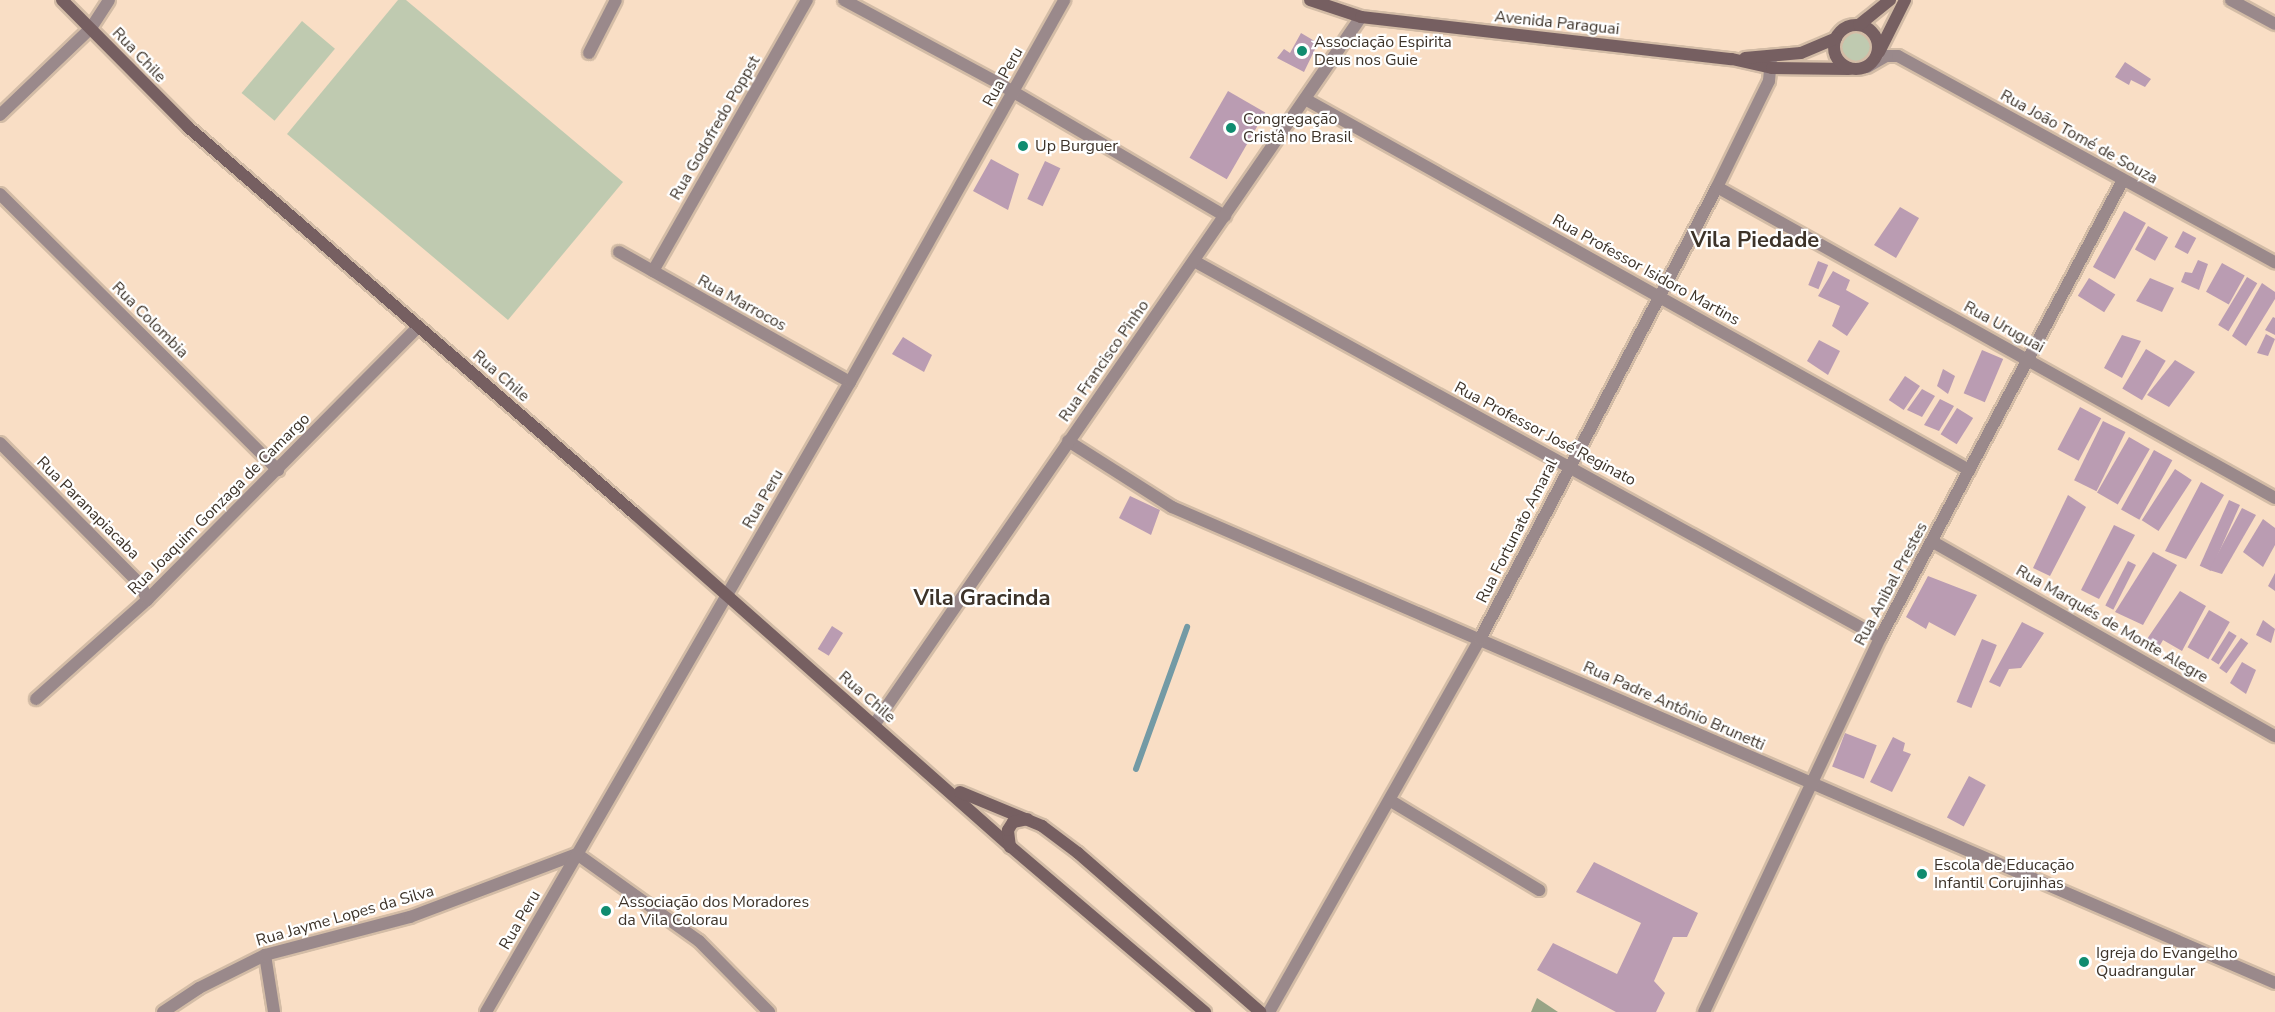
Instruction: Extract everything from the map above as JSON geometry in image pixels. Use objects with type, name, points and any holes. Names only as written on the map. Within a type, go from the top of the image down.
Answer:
[{"type":"main road","name":"Rua Chile","points":[[62,0],[188,127],[927,770],[1011,847],[1205,1012]]},
{"type":"main road","name":"Avenida Paraguai","points":[[1310,0],[1361,17],[1732,59],[1849,69]]},
{"type":"main road","points":[[1890,0],[1858,25],[1845,28],[1836,38],[1836,56],[1849,69],[1873,62],[1905,0]]},
{"type":"main road","points":[[1858,25],[1876,35],[1873,62]]},
{"type":"main road","name":"Avenida Paraguai","points":[[1771,62],[1801,53],[1836,38]]},
{"type":"main road","name":"Rua Chile","points":[[927,770],[975,802],[1029,819],[1078,854],[1260,1012]]},
{"type":"main road","points":[[1011,847],[1007,835],[1013,822],[1029,819]]},
{"type":"street","points":[[0,115],[91,28],[109,0]]},
{"type":"street","points":[[589,53],[616,0]]},
{"type":"street","name":"Rua Godofredo Poppst","points":[[653,271],[807,0]]},
{"type":"street","points":[[844,0],[1014,92],[1225,216]]},
{"type":"street","name":"Rua Peru","points":[[486,1012],[850,382],[1064,0]]},
{"type":"street","points":[[2231,0],[2275,24]]},
{"type":"street","name":"Rua Francisco Pinho","points":[[874,725],[1361,17]]},
{"type":"street","name":"Rua João Tomé de Souza","points":[[1873,62],[1889,55],[1898,56],[2275,262]]},
{"type":"street","name":"Rua Fortunato Amaral","points":[[1269,1012],[1391,801],[1480,639],[1569,465],[1717,186],[1771,62]]},
{"type":"street","name":"Rua Professor Isidoro Martins","points":[[1305,99],[1969,470]]},
{"type":"street","name":"Rua Anibal Prestes","points":[[1704,1012],[1809,783],[1880,638],[1933,542],[2027,359],[2123,180]]},
{"type":"street","name":"Rua Uruguai","points":[[1717,186],[2275,498]]},
{"type":"street","name":"Rua Colombia","points":[[0,194],[278,470]]},
{"type":"street","name":"Rua Marrocos","points":[[619,252],[850,382]]},
{"type":"street","name":"Rua Professor José Reginato","points":[[1194,261],[1569,465],[1880,638]]},
{"type":"street","name":"Rua Joaquim Gonzaga de Camargo","points":[[36,699],[147,600],[418,327]]},
{"type":"street","name":"Rua Padre Antônio Brunetti","points":[[1068,441],[1172,507],[2275,983]]},
{"type":"street","name":"Rua Paranapiacaba","points":[[0,443],[141,585],[147,600]]},
{"type":"street","name":"Rua Marqués de Monte Alegre","points":[[1933,542],[2275,736]]},
{"type":"street","points":[[1391,801],[1539,890]]},
{"type":"street","points":[[577,854],[699,941],[769,1012]]},
{"type":"street","name":"Rua Jayme Lopes da Silva","points":[[163,1012],[199,988],[266,955],[410,917],[577,854]]},
{"type":"street","points":[[266,955],[274,1012]]},
{"type":"green space","points":[[398,0],[406,0],[623,182],[508,320],[287,134]]},
{"type":"green space","points":[[302,21],[335,49],[275,121],[242,93]]},
{"type":"green space","points":[[1856,33],[1867,37],[1871,48],[1867,59],[1856,63],[1845,59],[1841,48],[1845,37]]},
{"type":"green space","points":[[1537,998],[1558,1012],[1531,1012]]},
{"type":"building","name":"Associação Espirita Deus nos Guie","points":[[1301,33],[1318,43],[1304,72],[1277,58],[1284,49],[1290,53]]},
{"type":"building","points":[[2125,62],[2151,79],[2145,87],[2131,80],[2129,85],[2115,77]]},
{"type":"building","name":"Congregação Cristâ no Brasil","points":[[1228,91],[1265,112],[1227,179],[1190,158]]},
{"type":"building","points":[[991,159],[1019,174],[1008,210],[973,191]]},
{"type":"building","points":[[1045,161],[1060,168],[1043,206],[1027,199]]},
{"type":"building","points":[[1900,207],[1919,218],[1896,258],[1874,245]]},
{"type":"building","points":[[2124,211],[2146,223],[2115,279],[2093,267]]},
{"type":"building","points":[[2148,226],[2168,237],[2155,261],[2135,250]]},
{"type":"building","points":[[2183,231],[2196,238],[2188,254],[2175,247]]},
{"type":"building","points":[[2198,260],[2208,264],[2199,290],[2181,282],[2185,272],[2192,273]]},
{"type":"building","points":[[1818,261],[1828,265],[1818,289],[1808,285]]},
{"type":"building","points":[[2222,263],[2245,276],[2229,304],[2206,292]]},
{"type":"building","points":[[1833,271],[1850,280],[1846,290],[1869,303],[1847,336],[1832,326],[1840,306],[1818,296]]},
{"type":"building","points":[[2247,277],[2257,283],[2228,331],[2218,325]]},
{"type":"building","points":[[2089,278],[2115,294],[2104,312],[2078,296]]},
{"type":"building","points":[[2150,278],[2174,288],[2162,312],[2136,301]]},
{"type":"building","points":[[2262,283],[2275,292],[2275,299],[2246,346],[2232,336]]},
{"type":"building","points":[[2273,317],[2275,318],[2275,335],[2265,330]]},
{"type":"building","points":[[2266,334],[2275,339],[2268,356],[2257,353]]},
{"type":"building","points":[[2122,335],[2141,341],[2122,378],[2104,368]]},
{"type":"building","points":[[903,337],[932,355],[924,372],[892,354]]},
{"type":"building","points":[[1819,340],[1840,351],[1828,375],[1807,361]]},
{"type":"building","points":[[2146,349],[2166,361],[2142,400],[2122,388]]},
{"type":"building","points":[[1982,350],[2003,359],[1985,402],[1964,393]]},
{"type":"building","points":[[2175,360],[2195,372],[2169,407],[2147,395]]},
{"type":"building","points":[[1943,369],[1955,376],[1948,394],[1937,386]]},
{"type":"building","points":[[1905,376],[1920,386],[1904,410],[1889,400]]},
{"type":"building","points":[[1922,389],[1935,396],[1922,417],[1907,410]]},
{"type":"building","points":[[1940,399],[1954,406],[1939,431],[1924,425]]},
{"type":"building","points":[[2080,407],[2101,418],[2079,461],[2057,449]]},
{"type":"building","points":[[1957,408],[1973,418],[1957,444],[1941,434]]},
{"type":"building","points":[[2103,421],[2125,432],[2097,491],[2074,480]]},
{"type":"building","points":[[2129,437],[2150,449],[2118,504],[2097,492]]},
{"type":"building","points":[[2154,450],[2172,460],[2139,520],[2121,509]]},
{"type":"building","points":[[2175,469],[2192,480],[2159,531],[2142,520]]},
{"type":"building","points":[[2201,482],[2224,495],[2186,559],[2165,551]]},
{"type":"building","points":[[2068,495],[2086,507],[2050,576],[2033,568]]},
{"type":"building","points":[[1130,496],[1160,510],[1151,535],[1119,518]]},
{"type":"building","points":[[2229,500],[2240,505],[2211,571],[2200,566]]},
{"type":"building","points":[[2242,508],[2256,515],[2222,574],[2209,570]]},
{"type":"building","points":[[2263,519],[2275,528],[2275,545],[2263,567],[2243,552]]},
{"type":"building","points":[[2114,525],[2135,535],[2099,599],[2081,590]]},
{"type":"building","points":[[2153,552],[2177,565],[2143,625],[2115,612]]},
{"type":"building","points":[[2128,561],[2136,565],[2113,610],[2105,606]]},
{"type":"building","points":[[2275,573],[2275,591],[2268,586]]},
{"type":"building","points":[[1928,576],[1977,595],[1955,636],[1929,622],[1926,629],[1906,617]]},
{"type":"building","points":[[2180,591],[2206,606],[2182,651],[2163,640],[2159,647],[2147,639]]},
{"type":"building","points":[[2209,610],[2230,622],[2208,659],[2188,647]]},
{"type":"building","points":[[2263,620],[2275,629],[2271,643],[2256,635]]},
{"type":"building","points":[[2022,622],[2044,633],[2021,668],[2009,669],[2000,687],[1989,682]]},
{"type":"building","points":[[832,626],[843,633],[829,656],[818,649]]},
{"type":"building","points":[[2229,631],[2237,636],[2219,665],[2211,660]]},
{"type":"building","points":[[2241,638],[2248,643],[2227,673],[2219,668]]},
{"type":"building","points":[[1982,639],[1997,645],[1971,708],[1957,702]]},
{"type":"building","points":[[2242,662],[2256,670],[2246,694],[2230,683]]},
{"type":"building","points":[[1845,733],[1877,745],[1864,779],[1832,767]]},
{"type":"building","points":[[1893,737],[1905,743],[1903,751],[1911,754],[1892,792],[1870,782]]},
{"type":"building","points":[[1969,776],[1986,785],[1964,826],[1947,817]]},
{"type":"building","points":[[1594,862],[1698,913],[1687,937],[1673,937],[1654,981],[1665,993],[1656,1012],[1616,1012],[1537,970],[1553,943],[1617,974],[1641,923],[1576,892]]},
{"type":"waterway","points":[[1136,769],[1187,627]]},
{"type":"place","name":"Associação Espirita Deus nos Guie","points":[[1302,51]]},
{"type":"place","name":"Congregação Cristâ no Brasil","points":[[1231,128]]},
{"type":"place","name":"Up Burguer","points":[[1023,146]]},
{"type":"place","name":"Escola de Educação Infantil Corujinhas","points":[[1922,874]]},
{"type":"place","name":"Associação dos Moradores da Vila Colorau","points":[[606,911]]},
{"type":"place","name":"Igreja do Evangelho Quadrangular","points":[[2084,962]]},
{"type":"district","name":"Vila Piedade","points":[[1755,241]]},
{"type":"district","name":"Vila Gracinda","points":[[982,599]]}]
